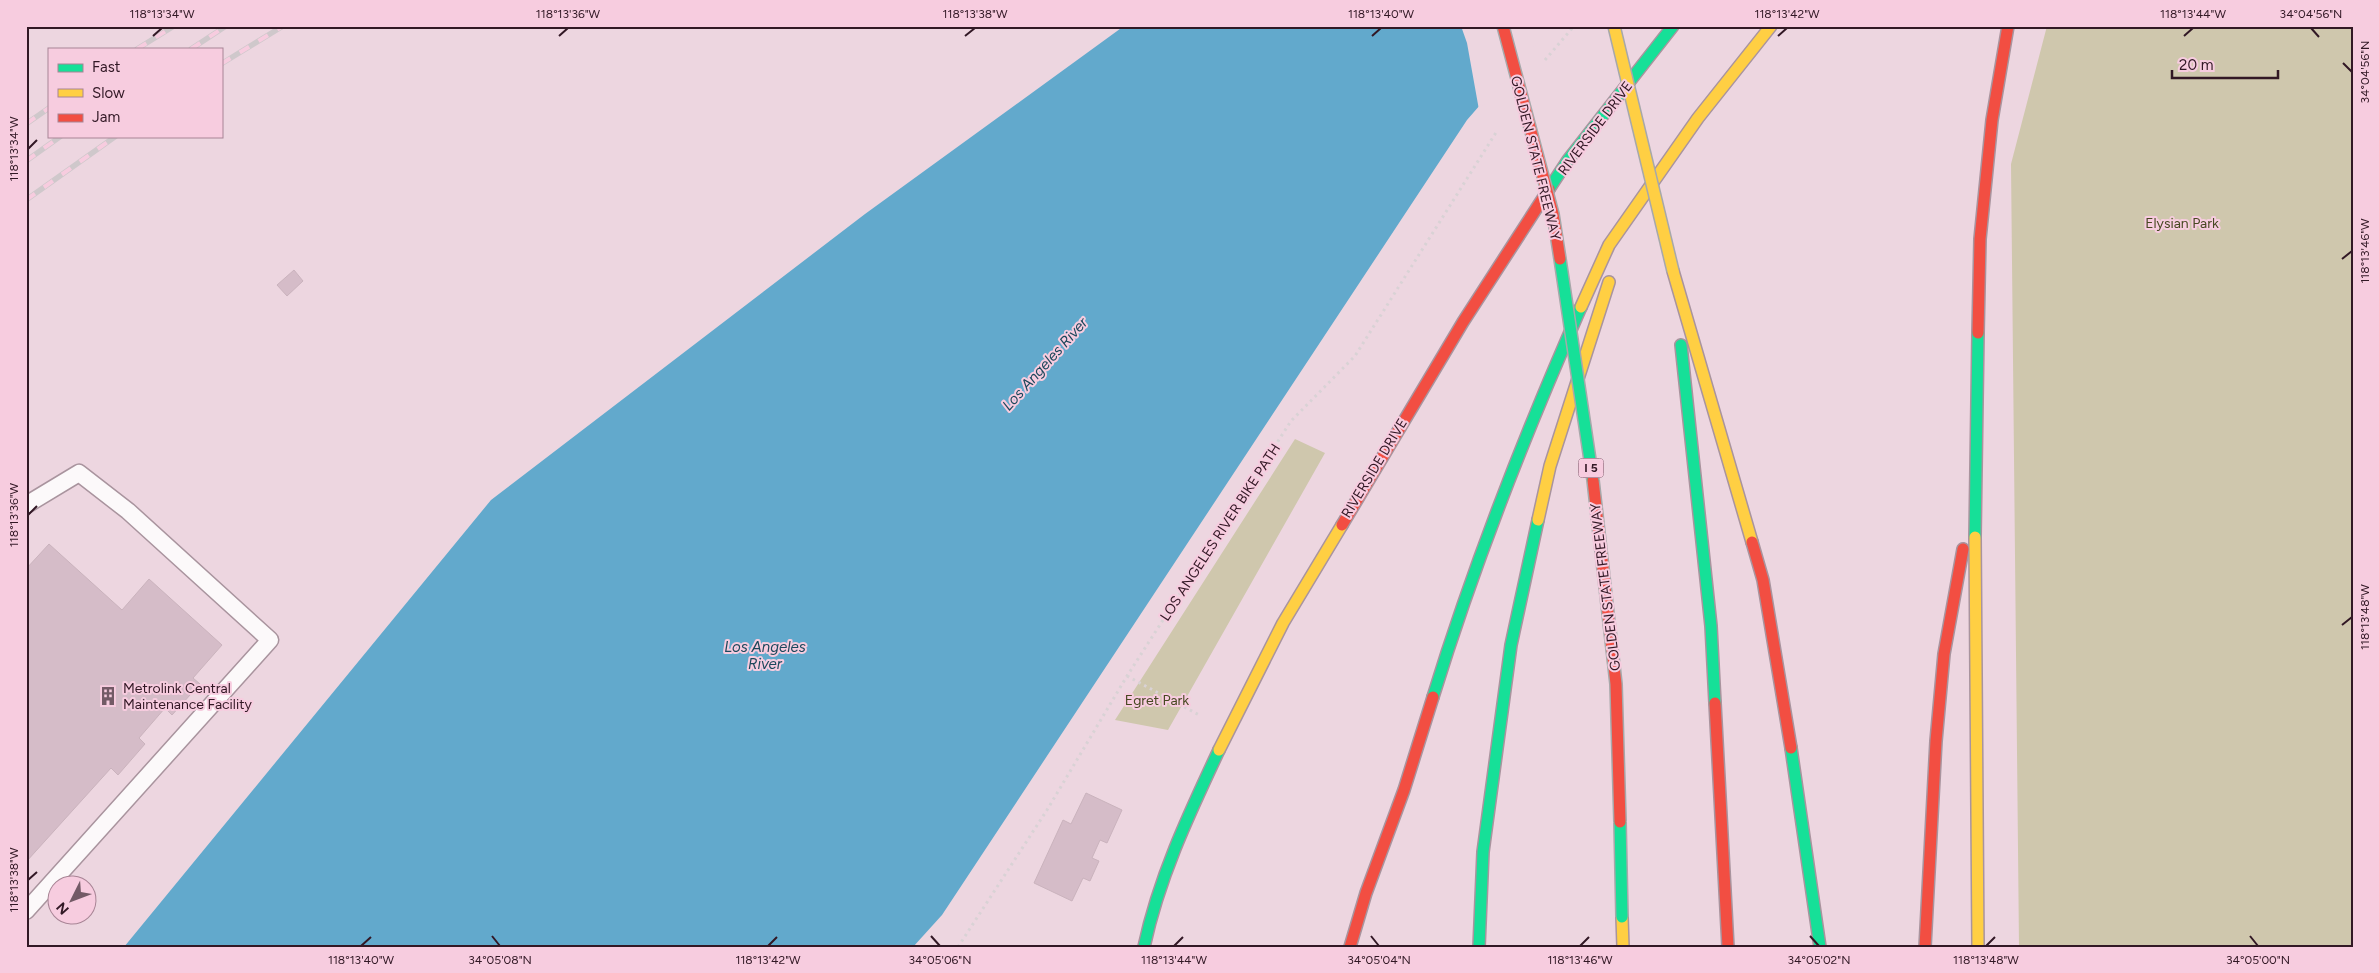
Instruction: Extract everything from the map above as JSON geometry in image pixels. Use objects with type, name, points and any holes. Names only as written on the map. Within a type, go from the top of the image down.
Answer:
[{"type":"main road","name":"GOLDEN STATE FREEWAY","points":[[1502,26],[1553,214],[1588,440],[1616,684],[1623,947]]},
{"type":"main road","points":[[1614,26],[1673,272],[1763,580],[1799,796],[1820,947]]},
{"type":"main road","name":"RIVERSIDE DRIVE","points":[[1144,947],[1149,923],[1174,846],[1228,730],[1283,623],[1463,322],[1568,160],[1673,26]]},
{"type":"main road","points":[[1350,947],[1366,893],[1404,790],[1450,642],[1532,416],[1608,245],[1698,118],[1771,26]]},
{"type":"main road","points":[[1978,947],[1975,484],[1980,239],[1992,120],[2008,26]]},
{"type":"main road","points":[[1647,211],[1698,118]]},
{"type":"main road","points":[[1479,947],[1484,852],[1511,645],[1550,466],[1610,278],[1615,270]]},
{"type":"main road","points":[[1673,272],[1712,626],[1728,947]]},
{"type":"main road","points":[[1925,947],[1936,741],[1944,654],[1975,484]]},
{"type":"lane","points":[[26,505],[79,473],[128,511],[270,640],[26,912]]},
{"type":"path","points":[[1541,64],[1574,26]]},
{"type":"path","name":"LOS ANGELES RIVER BIKE PATH","points":[[958,947],[1047,810],[1127,676],[1291,421],[1355,356],[1497,130]]},
{"type":"path","points":[[1127,676],[1228,730]]},
{"type":"green space","name":"Elysian Park","points":[[2047,26],[2353,26],[2353,947],[2019,947],[2011,164]]},
{"type":"green space","name":"Egret Park","points":[[1295,439],[1325,453],[1168,730],[1115,720]]},
{"type":"water","name":"Los Angeles River","points":[[1124,26],[1549,26],[1467,120],[942,915],[913,947],[124,947],[491,500],[865,214]]},
{"type":"pier","points":[[1461,26],[1552,26],[1479,110],[1467,43]]},
{"type":"building","points":[[294,270],[303,281],[287,296],[277,285]]},
{"type":"building","name":"Metrolink Central Maintenance Facility","points":[[49,544],[122,610],[149,579],[222,645],[193,678],[200,684],[172,715],[165,708],[139,738],[145,744],[118,775],[111,768],[26,862],[26,569]]},
{"type":"building","points":[[1086,793],[1122,810],[1107,843],[1100,840],[1092,858],[1099,861],[1090,881],[1083,878],[1072,901],[1034,883],[1063,820],[1071,824]]},
{"type":"railway","points":[[139,48],[174,26]]},
{"type":"railway","points":[[193,48],[226,26]]},
{"type":"railway","points":[[222,63],[283,26]]},
{"type":"railway","points":[[26,124],[48,109]]},
{"type":"railway","points":[[26,161],[58,138]]},
{"type":"railway","points":[[26,200],[113,138]]},
{"type":"traffic: fast","points":[[1549,189],[1568,160],[1673,26]]},
{"type":"traffic: fast","points":[[1560,259],[1593,480]]},
{"type":"traffic: fast","points":[[1433,697],[1501,500],[1581,307]]},
{"type":"traffic: fast","points":[[1975,537],[1978,333]]},
{"type":"traffic: fast","points":[[1681,345],[1711,626],[1715,703]]},
{"type":"traffic: fast","points":[[1479,947],[1483,852],[1511,645],[1538,520]]},
{"type":"traffic: fast","points":[[1791,748],[1820,947]]},
{"type":"traffic: fast","points":[[1144,947],[1166,871],[1219,750]]},
{"type":"traffic: fast","points":[[1620,822],[1622,917]]},
{"type":"traffic: slow","points":[[1614,26],[1673,271]]},
{"type":"traffic: slow","points":[[1581,307],[1609,245],[1698,118],[1771,26]]},
{"type":"traffic: slow","points":[[1673,271],[1752,542]]},
{"type":"traffic: slow","points":[[1538,520],[1550,466],[1609,282]]},
{"type":"traffic: slow","points":[[1219,750],[1283,623],[1342,525]]},
{"type":"traffic: slow","points":[[1975,537],[1978,947]]},
{"type":"traffic: slow","points":[[1622,917],[1623,947]]},
{"type":"traffic: jam","points":[[1503,26],[1553,214],[1560,259]]},
{"type":"traffic: jam","points":[[1978,333],[1980,239],[1992,120],[2008,26]]},
{"type":"traffic: jam","points":[[1342,525],[1463,322],[1549,189]]},
{"type":"traffic: jam","points":[[1593,480],[1616,684],[1620,822]]},
{"type":"traffic: jam","points":[[1752,542],[1763,580],[1791,748]]},
{"type":"traffic: jam","points":[[1925,947],[1936,741],[1944,654],[1963,549]]},
{"type":"traffic: jam","points":[[1350,947],[1366,893],[1404,790],[1433,697]]},
{"type":"traffic: jam","points":[[1715,703],[1728,947]]},
{"type":"place","name":"Metrolink Central Maintenance Facility","points":[[108,696]]}]
